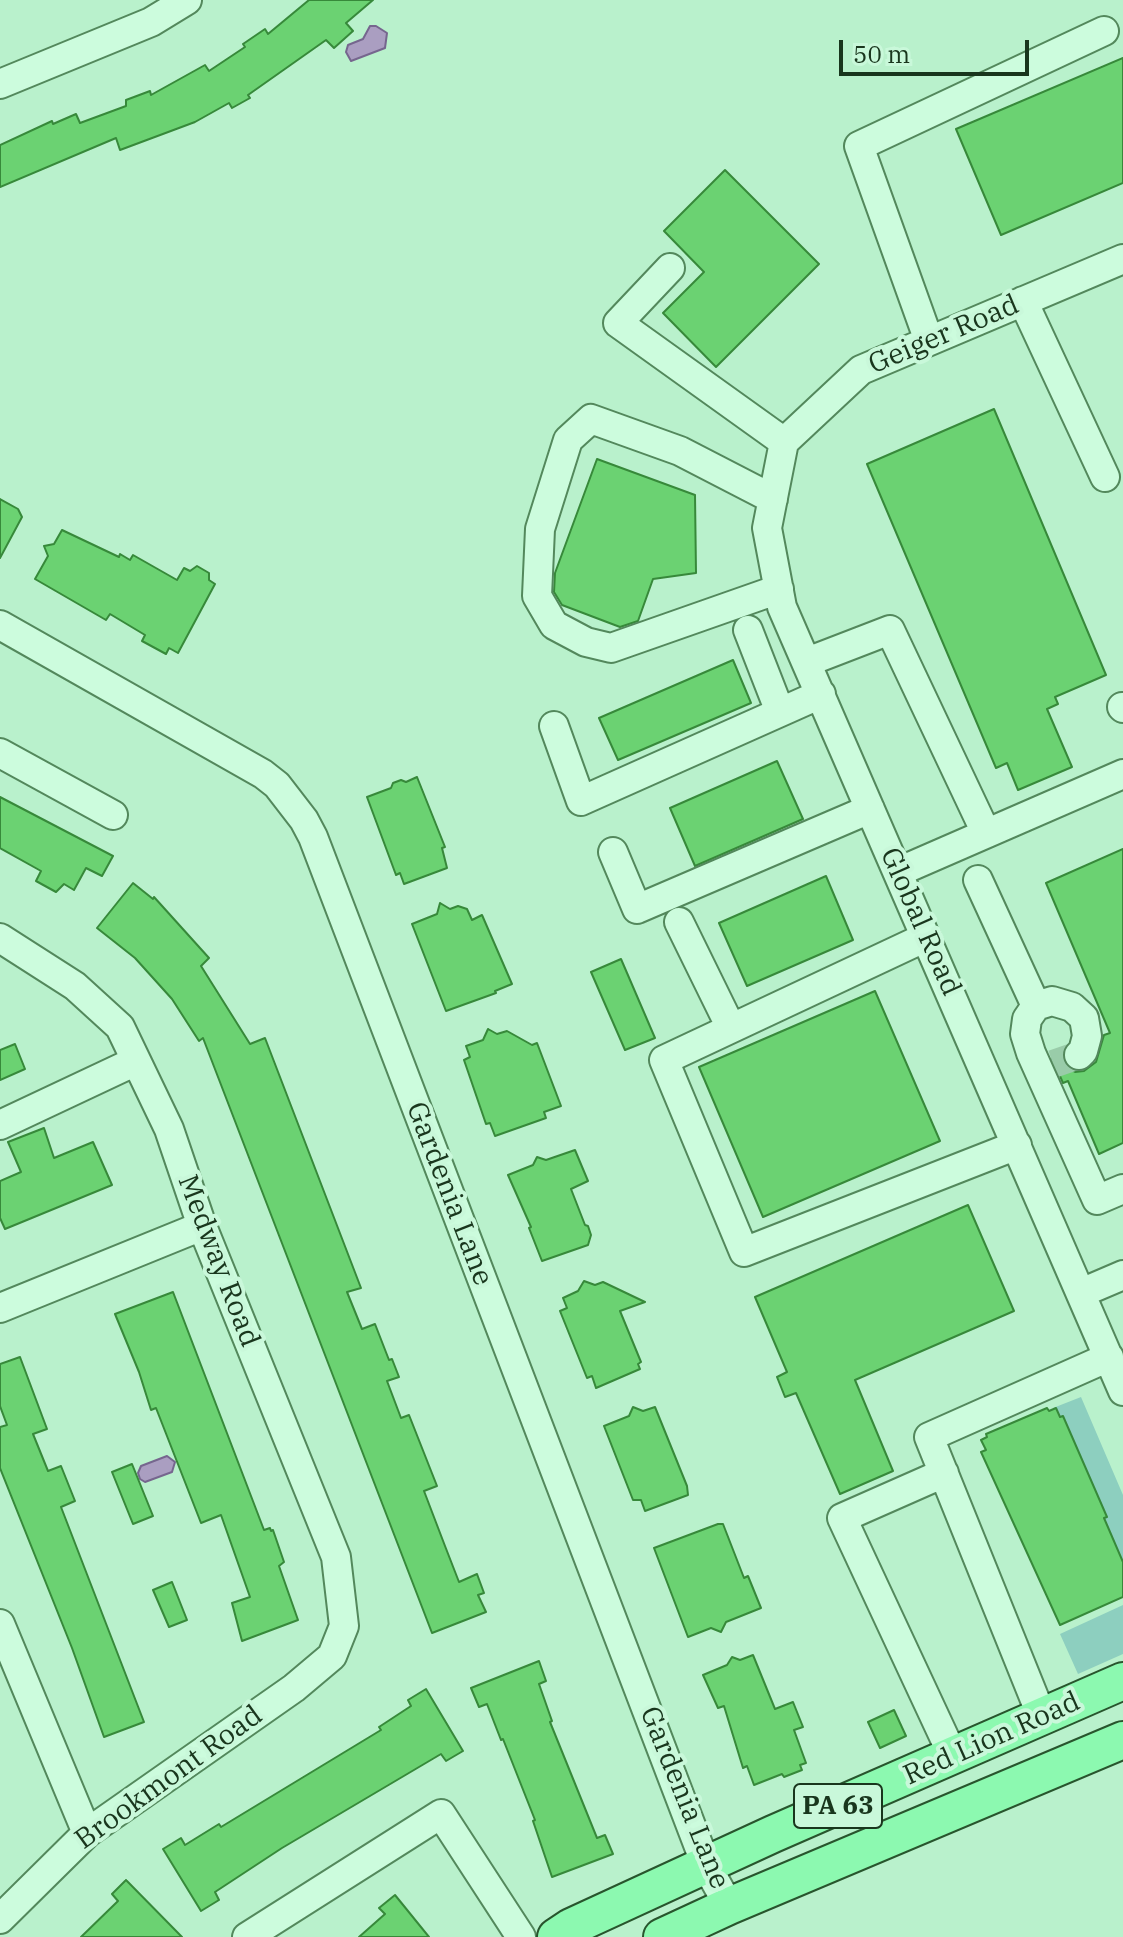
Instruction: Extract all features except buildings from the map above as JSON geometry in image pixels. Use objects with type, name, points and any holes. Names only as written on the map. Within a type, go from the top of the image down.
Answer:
[{"type":"main road","name":"Red Lion Road","points":[[556,1937],[571,1927],[706,1865],[1123,1681]]},
{"type":"main road","name":"Red Lion Road","points":[[662,1937],[1123,1740]]},
{"type":"street","points":[[0,84],[151,22],[187,0]]},
{"type":"street","points":[[929,341],[859,146],[1104,31]]},
{"type":"street","name":"Geiger Road","points":[[784,442],[861,370],[1123,259]]},
{"type":"street","points":[[670,268],[618,323],[784,442]]},
{"type":"street","points":[[1023,301],[1105,477]]},
{"type":"street","points":[[773,499],[680,451],[591,419],[568,440],[540,529],[537,596],[554,625],[586,642],[611,648],[779,589]]},
{"type":"street","name":"Global Road","points":[[784,442],[767,528],[782,607],[1123,1391]]},
{"type":"street","name":"Gardenia Lane","points":[[0,625],[263,774],[277,785],[304,820],[319,852],[706,1865],[729,1906]]},
{"type":"street","points":[[748,630],[780,712]]},
{"type":"street","points":[[807,662],[890,630],[986,833]]},
{"type":"street","points":[[554,726],[581,801],[821,694]]},
{"type":"street","points":[[0,753],[113,815]]},
{"type":"street","points":[[898,872],[1123,774]]},
{"type":"street","points":[[613,852],[637,909],[870,809]]},
{"type":"street","points":[[978,880],[1036,1006]]},
{"type":"street","points":[[679,922],[731,1028]]},
{"type":"street","points":[[926,937],[664,1060],[744,1252],[1017,1145]]},
{"type":"street","name":"Medway Road","points":[[3,942],[75,986],[120,1027],[169,1129],[202,1226],[336,1557],[344,1626],[338,1640]]},
{"type":"street","points":[[1054,1057],[1083,1051],[1087,1036],[1084,1018],[1072,1007],[1052,1001],[1036,1006],[1027,1019],[1025,1034],[1054,1057],[1097,1200],[1123,1189]]},
{"type":"street","points":[[0,1125],[136,1061]]},
{"type":"street","points":[[0,1308],[202,1226]]},
{"type":"street","points":[[1081,1293],[1123,1275]]},
{"type":"street","points":[[1042,1717],[929,1437],[1109,1357]]},
{"type":"street","points":[[944,1473],[842,1518],[953,1756]]},
{"type":"street","points":[[0,1624],[87,1833]]},
{"type":"street","name":"Brookmont Road","points":[[0,1919],[87,1833],[294,1688],[332,1656],[338,1640]]},
{"type":"street","points":[[247,1937],[441,1814],[521,1937]]},
{"type":"shaded area","points":[[370,26],[387,33],[385,48],[351,61],[346,52],[348,45],[363,39]]},
{"type":"shaded area","points":[[1081,1397],[1123,1495],[1123,1569],[1053,1408]]},
{"type":"shaded area","points":[[167,1456],[175,1462],[172,1472],[145,1482],[140,1479],[138,1473],[141,1466]]},
{"type":"shaded area","points":[[1123,1605],[1123,1654],[1078,1674],[1060,1634]]},
{"type":"tunnel","points":[[1053,1064],[1079,1055]]}]
